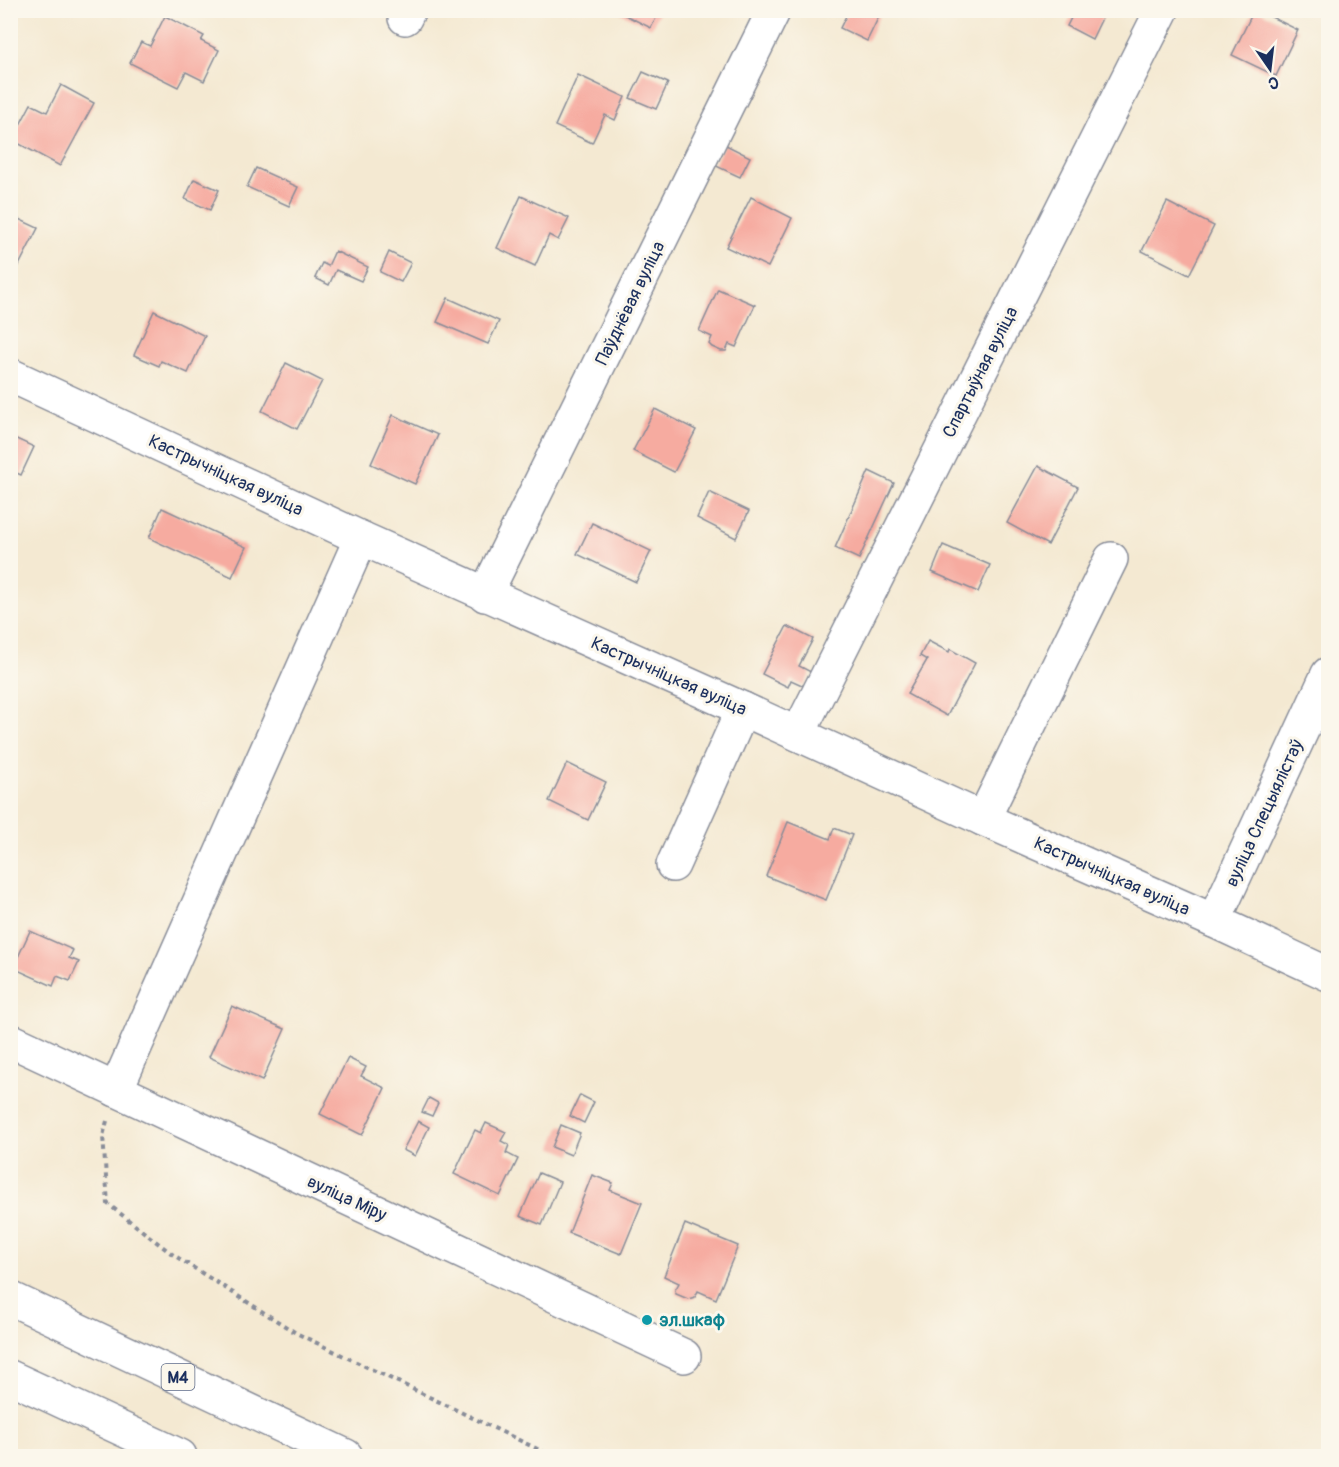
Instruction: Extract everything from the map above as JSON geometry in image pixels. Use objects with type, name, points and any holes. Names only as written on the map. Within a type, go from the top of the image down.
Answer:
[{"type":"main road","name":"Паўднёвая вуліца","points":[[485,595],[774,10]]},
{"type":"main road","name":"Спартыўная вуліца","points":[[798,734],[1162,10]]},
{"type":"main road","name":"Кастрычніцкая вуліца","points":[[10,375],[485,595],[1329,974]]},
{"type":"main road","points":[[116,1090],[361,538]]},
{"type":"main road","points":[[983,819],[1111,559]]},
{"type":"main road","name":"вуліца Спецыялістаў","points":[[1214,921],[1329,674]]},
{"type":"main road","points":[[673,865],[743,709]]},
{"type":"main road","name":"вуліца Міру","points":[[10,1040],[684,1356]]},
{"type":"main road","name":"М4","points":[[10,1298],[346,1456]]},
{"type":"main road","points":[[10,1377],[180,1456]]},
{"type":"path","points":[[116,1090],[102,1136],[108,1204],[172,1254],[296,1333],[552,1456]]},
{"type":"building","points":[[615,10],[660,10],[651,28]]},
{"type":"building","points":[[849,10],[882,10],[867,41],[840,28]]},
{"type":"building","points":[[1075,10],[1106,10],[1092,39],[1067,26]]},
{"type":"building","points":[[1254,10],[1298,30],[1276,76],[1232,55]]},
{"type":"building","points":[[165,16],[204,36],[201,41],[219,50],[204,81],[186,72],[178,87],[130,63],[141,42],[150,46]]},
{"type":"building","points":[[643,72],[668,83],[656,109],[630,98]]},
{"type":"building","points":[[578,75],[625,97],[615,120],[605,115],[592,143],[555,126]]},
{"type":"building","points":[[61,85],[94,103],[60,166],[12,140],[31,104],[47,112]]},
{"type":"building","points":[[724,144],[750,157],[740,177],[714,165]]},
{"type":"building","points":[[256,168],[298,187],[289,206],[247,187]]},
{"type":"building","points":[[194,179],[219,190],[210,210],[185,199]]},
{"type":"building","points":[[521,196],[569,218],[558,240],[549,235],[535,266],[497,248]]},
{"type":"building","points":[[751,197],[792,218],[768,267],[726,247]]},
{"type":"building","points":[[1167,202],[1214,226],[1189,275],[1142,251]]},
{"type":"building","points":[[10,215],[38,228],[16,271],[10,268]]},
{"type":"building","points":[[335,251],[368,267],[361,281],[336,270],[329,285],[315,278],[322,263],[328,266]]},
{"type":"building","points":[[389,252],[411,263],[401,282],[380,272]]},
{"type":"building","points":[[718,289],[755,305],[736,347],[729,344],[726,351],[712,347],[709,344],[712,337],[699,331]]},
{"type":"building","points":[[448,298],[499,321],[488,344],[437,322]]},
{"type":"building","points":[[154,311],[205,336],[188,373],[161,361],[159,366],[134,355]]},
{"type":"building","points":[[286,363],[322,381],[297,429],[262,411]]},
{"type":"building","points":[[655,409],[696,430],[674,472],[633,451]]},
{"type":"building","points":[[393,415],[438,435],[415,484],[371,464]]},
{"type":"building","points":[[10,436],[34,447],[21,475],[10,470]]},
{"type":"building","points":[[1038,466],[1078,487],[1048,545],[1007,523]]},
{"type":"building","points":[[869,471],[894,483],[859,559],[835,548]]},
{"type":"building","points":[[709,492],[749,511],[736,538],[697,518]]},
{"type":"building","points":[[162,508],[246,547],[232,577],[149,538]]},
{"type":"building","points":[[592,523],[651,551],[636,582],[577,554]]},
{"type":"building","points":[[943,545],[990,565],[978,592],[932,572]]},
{"type":"building","points":[[787,626],[813,639],[799,666],[811,672],[804,686],[791,680],[788,687],[762,674]]},
{"type":"building","points":[[928,641],[949,652],[950,649],[975,663],[947,716],[907,694],[927,660],[920,656]]},
{"type":"building","points":[[567,763],[606,782],[588,820],[549,801]]},
{"type":"building","points":[[788,822],[830,839],[834,828],[852,835],[826,900],[766,876]]},
{"type":"building","points":[[30,931],[73,950],[69,958],[79,962],[70,981],[57,976],[53,986],[13,968]]},
{"type":"building","points":[[232,1006],[285,1029],[262,1081],[209,1057]]},
{"type":"building","points":[[348,1058],[366,1067],[361,1076],[385,1088],[362,1135],[320,1114]]},
{"type":"building","points":[[580,1095],[594,1102],[584,1123],[570,1116]]},
{"type":"building","points":[[429,1098],[438,1103],[432,1116],[422,1112]]},
{"type":"building","points":[[418,1121],[429,1127],[415,1156],[403,1150]]},
{"type":"building","points":[[486,1123],[506,1132],[501,1141],[509,1145],[506,1153],[518,1159],[500,1196],[454,1174],[475,1130],[481,1133]]},
{"type":"building","points":[[561,1125],[580,1133],[571,1155],[552,1147]]},
{"type":"building","points":[[539,1173],[560,1182],[542,1225],[520,1216]]},
{"type":"building","points":[[592,1175],[613,1183],[610,1190],[642,1203],[621,1254],[569,1233]]},
{"type":"building","points":[[685,1224],[738,1246],[716,1299],[698,1291],[695,1297],[688,1299],[676,1294],[675,1290],[679,1283],[664,1276]]},
{"type":"place","name":"эл.шкаф","points":[[647,1320]]}]
